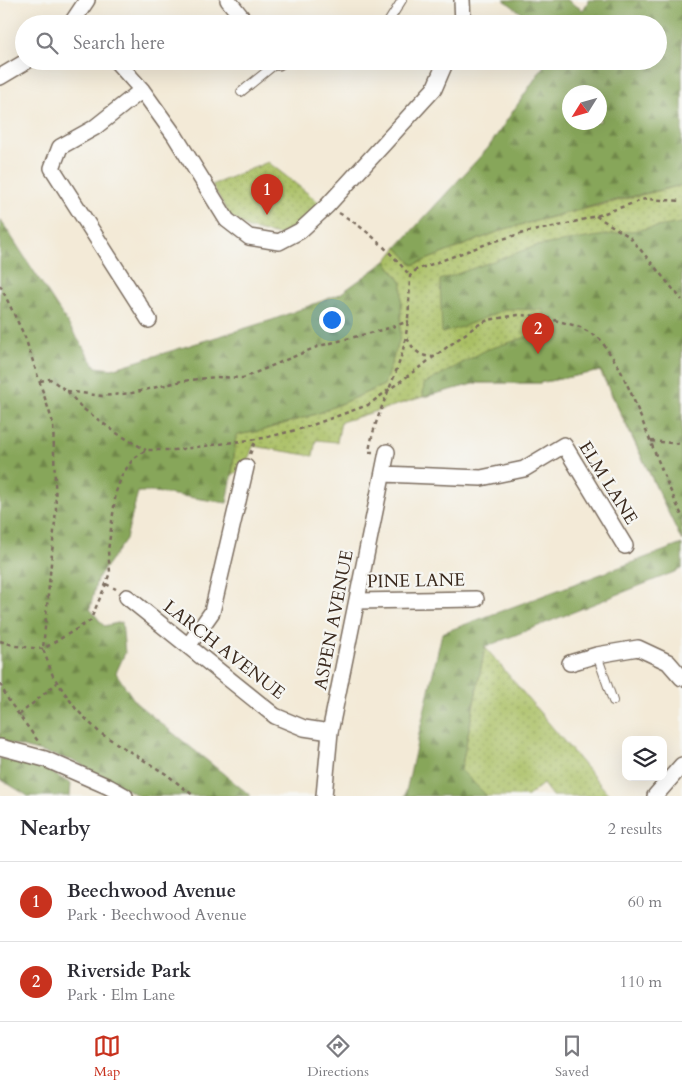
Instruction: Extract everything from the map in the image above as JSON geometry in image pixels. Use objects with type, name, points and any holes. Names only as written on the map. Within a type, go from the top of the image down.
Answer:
[{"type":"street","points":[[78,15],[87,0]]},
{"type":"street","points":[[228,0],[240,15]]},
{"type":"street","points":[[462,0],[463,15]]},
{"type":"street","points":[[0,78],[15,68]]},
{"type":"street","points":[[124,70],[142,90],[175,136],[227,220],[249,237],[279,242],[300,232],[326,206],[434,89],[442,70]]},
{"type":"street","points":[[142,90],[94,128],[60,147],[52,168],[149,320]]},
{"type":"street","name":"ELM LANE","points":[[383,474],[481,478],[524,469],[564,445],[625,546]]},
{"type":"street","name":"ASPEN AVENUE","points":[[324,796],[330,732],[387,452]]},
{"type":"street","points":[[188,646],[212,612],[246,467]]},
{"type":"street","name":"LARCH AVENUE","points":[[127,597],[275,716],[304,728],[330,732]]},
{"type":"street","name":"PINE LANE","points":[[357,601],[476,599]]},
{"type":"street","points":[[570,663],[597,655],[638,648],[668,662],[682,678]]},
{"type":"street","points":[[0,747],[45,759],[107,791],[125,796]]},
{"type":"street","points":[[656,796],[682,765]]},
{"type":"lane","points":[[393,15],[402,0]]},
{"type":"lane","points":[[241,92],[267,70]]},
{"type":"lane","points":[[597,655],[613,701]]},
{"type":"path","points":[[410,276],[416,270],[467,250],[527,232],[596,216],[645,199],[682,201]]},
{"type":"path","points":[[326,206],[348,219],[373,239],[397,260],[410,276],[409,321],[406,337],[395,376],[372,435],[369,452],[387,452]]},
{"type":"path","points":[[596,216],[630,237],[682,300]]},
{"type":"path","points":[[0,285],[25,337],[53,422],[56,510],[43,649],[57,683],[76,710],[100,734],[166,774],[194,796]]},
{"type":"path","points":[[40,382],[50,379],[67,392],[82,408],[118,434],[146,450],[176,450],[264,438],[304,428],[368,405],[476,326],[488,320],[518,315],[540,316],[580,327],[600,340],[619,367],[682,516]]},
{"type":"path","points":[[67,392],[102,396],[132,393],[182,381],[216,377],[243,378],[319,346],[409,321]]},
{"type":"path","points":[[406,337],[419,355],[436,357]]},
{"type":"path","points":[[651,441],[682,444]]},
{"type":"path","points":[[0,642],[43,649],[90,621],[110,572],[108,550],[116,492],[122,475],[134,459],[146,450]]},
{"type":"path","points":[[19,715],[57,683]]},
{"type":"path","points":[[0,684],[9,701],[42,745]]},
{"type":"green space","points":[[504,0],[567,0],[583,10],[589,0],[682,0],[682,185],[505,229],[413,265],[397,247],[488,148],[541,70],[667,70],[667,15],[524,15]]},
{"type":"green space","points":[[268,162],[320,203],[296,226],[278,235],[248,228],[230,216],[212,185]]},
{"type":"green space","points":[[682,185],[682,541],[600,371],[539,383],[477,383],[423,397],[341,422],[337,442],[316,440],[313,456],[253,446],[246,467],[232,475],[236,435],[260,431],[319,413],[384,385],[402,283],[386,261],[397,247],[413,265],[508,228]]},
{"type":"green space","points":[[0,219],[96,367],[112,369],[272,320],[340,294],[386,261],[402,283],[400,338],[384,385],[319,413],[260,431],[236,435],[227,503],[155,492],[138,492],[126,539],[97,579],[90,609],[104,626],[122,622],[125,653],[116,673],[136,703],[251,796],[139,796],[75,761],[0,741]]},
{"type":"green space","points":[[682,223],[682,541],[601,371],[539,383],[477,383],[423,397],[424,384],[486,350],[539,333],[544,310],[506,309],[442,333],[440,280],[536,246]]},
{"type":"green space","points":[[682,544],[682,569],[485,647],[461,770],[487,796],[405,796],[442,633]]},
{"type":"green space","points":[[485,647],[610,796],[552,796],[543,784],[528,796],[487,796],[461,770]]},
{"type":"green space","points":[[0,758],[43,768],[71,784],[70,796],[28,796],[0,779]]},
{"type":"place","name":"Beechwood Avenue","points":[[267,215]]},
{"type":"place","name":"Riverside Park","points":[[538,354]]}]
